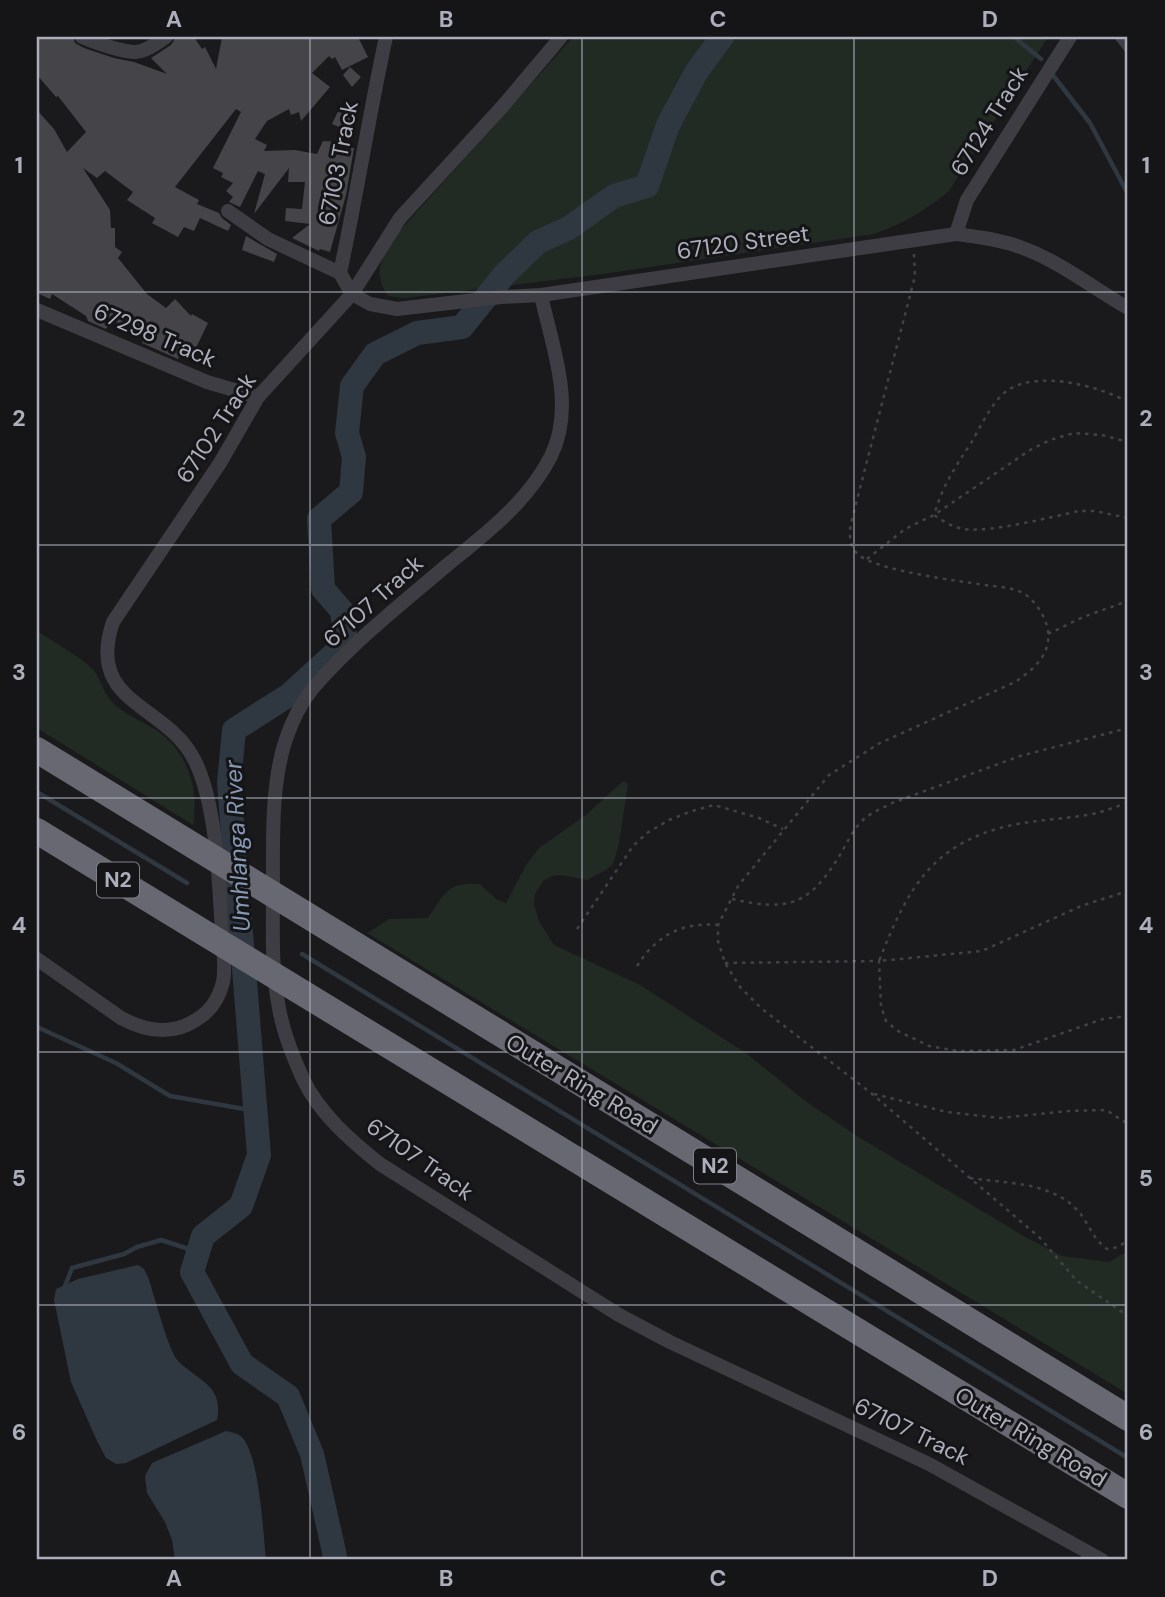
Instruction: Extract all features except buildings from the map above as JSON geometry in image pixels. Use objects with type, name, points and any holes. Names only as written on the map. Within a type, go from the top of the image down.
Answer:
[{"type":"highway","name":"Outer Ring Road","points":[[37,750],[205,844],[302,913],[1128,1418]]},
{"type":"highway","name":"Outer Ring Road","points":[[37,831],[1128,1496]]},
{"type":"street","points":[[82,37],[135,52],[166,37]]},
{"type":"street","name":"67103 Track","points":[[340,273],[357,197],[386,37]]},
{"type":"street","name":"67102 Track","points":[[37,959],[89,997],[135,1025],[165,1031],[178,1029],[198,1019],[216,1000],[224,971],[205,844],[207,801],[195,762],[187,747],[175,733],[118,687],[108,666],[108,639],[113,622],[191,508],[258,397],[352,294],[400,218],[502,107],[561,37]]},
{"type":"street","name":"67124 Track","points":[[956,234],[967,200],[1070,37]]},
{"type":"street","points":[[228,211],[268,239],[340,273],[352,294]]},
{"type":"street","name":"67120 Street","points":[[352,294],[370,304],[397,309],[541,295],[956,234],[1019,246],[1128,308]]},
{"type":"street","name":"67107 Track","points":[[541,295],[563,405],[557,443],[542,472],[487,533],[387,616],[327,674],[296,713],[285,741],[279,773],[273,844],[273,939],[278,1007],[304,1082],[354,1144],[380,1164],[619,1315],[670,1342],[929,1464],[1102,1560]]},
{"type":"street","name":"67298 Track","points":[[37,310],[207,382],[258,397]]},
{"type":"lane","points":[[1118,37],[1128,50]]},
{"type":"path","points":[[914,240],[915,276],[849,534],[855,551],[867,559],[889,567],[945,579],[1016,589],[1027,595],[1044,616],[1048,634],[1045,652],[1029,672],[1001,689],[880,743],[829,775],[738,886],[718,925],[718,941],[725,963],[740,987],[761,1008],[871,1093],[1040,1238],[1077,1281],[1128,1316]]},
{"type":"path","points":[[934,515],[942,488],[992,408],[1007,390],[1025,383],[1051,381],[1112,393],[1128,402]]},
{"type":"path","points":[[867,559],[905,529],[934,515],[1049,440],[1074,433],[1102,435],[1128,442]]},
{"type":"path","points":[[934,515],[946,524],[964,529],[982,529],[1079,511],[1095,511],[1128,518]]},
{"type":"path","points":[[1048,634],[1083,617],[1128,601]]},
{"type":"path","points":[[732,899],[777,905],[804,898],[827,876],[855,830],[865,818],[876,811],[1020,756],[1128,728]]},
{"type":"path","points":[[1128,803],[1087,815],[1009,826],[951,850],[931,864],[912,889],[879,961],[881,1006],[886,1021],[898,1031],[929,1046],[958,1051],[1014,1050],[1103,1018],[1128,1016]]},
{"type":"path","points":[[577,929],[633,846],[647,832],[669,821],[714,805],[730,808],[783,829]]},
{"type":"path","points":[[725,963],[879,961],[982,951],[1081,906],[1128,891]]},
{"type":"path","points":[[636,966],[659,939],[677,930],[699,925],[718,925]]},
{"type":"path","points":[[871,1093],[947,1112],[1000,1118],[1106,1110],[1128,1124]]},
{"type":"path","points":[[970,1178],[1047,1191],[1065,1198],[1077,1209],[1099,1244],[1107,1250],[1128,1240]]},
{"type":"shaded area","points":[[573,37],[1048,37],[949,191],[913,216],[885,230],[874,234],[603,274],[404,298],[388,296],[380,279],[380,265],[396,235]]},
{"type":"shaded area","points":[[37,631],[91,667],[114,704],[156,730],[176,749],[189,772],[192,784],[193,825],[37,728]]},
{"type":"shaded area","points":[[623,781],[628,784],[619,844],[613,864],[587,880],[562,875],[552,876],[543,881],[535,894],[534,904],[539,921],[554,945],[640,985],[746,1053],[808,1103],[857,1136],[1027,1238],[1062,1256],[1109,1262],[1128,1251],[1128,1394],[367,933],[389,919],[428,918],[443,896],[460,885],[480,884],[496,899],[506,903],[526,865],[539,848],[586,815]]},
{"type":"shaded area","points":[[138,1265],[148,1277],[174,1355],[213,1391],[217,1399],[217,1420],[126,1463],[116,1464],[106,1458],[71,1382],[54,1300],[56,1289],[78,1279]]},
{"type":"shaded area","points":[[226,1431],[241,1436],[250,1452],[260,1499],[266,1560],[175,1560],[172,1540],[165,1522],[147,1493],[145,1476],[152,1463]]},
{"type":"waterway","name":"Umhlanga River","points":[[334,1560],[312,1454],[288,1396],[242,1364],[192,1272],[203,1236],[241,1206],[259,1155],[229,783],[234,730],[289,695],[346,643],[342,611],[323,589],[319,519],[351,492],[354,457],[347,433],[352,386],[375,354],[417,333],[462,327],[504,275],[538,242],[569,228],[614,196],[647,186],[668,125],[697,71],[722,37]]},
{"type":"waterway","points":[[1014,37],[1041,59]]},
{"type":"waterway","points":[[1052,74],[1090,123],[1128,194]]},
{"type":"waterway","points":[[37,792],[187,883]]},
{"type":"waterway","points":[[226,907],[241,918]]},
{"type":"waterway","points":[[302,954],[1128,1458]]},
{"type":"waterway","points":[[37,1027],[116,1063],[170,1096],[256,1111]]},
{"type":"waterway","points":[[65,1286],[72,1268],[124,1254],[161,1240],[198,1252]]}]
